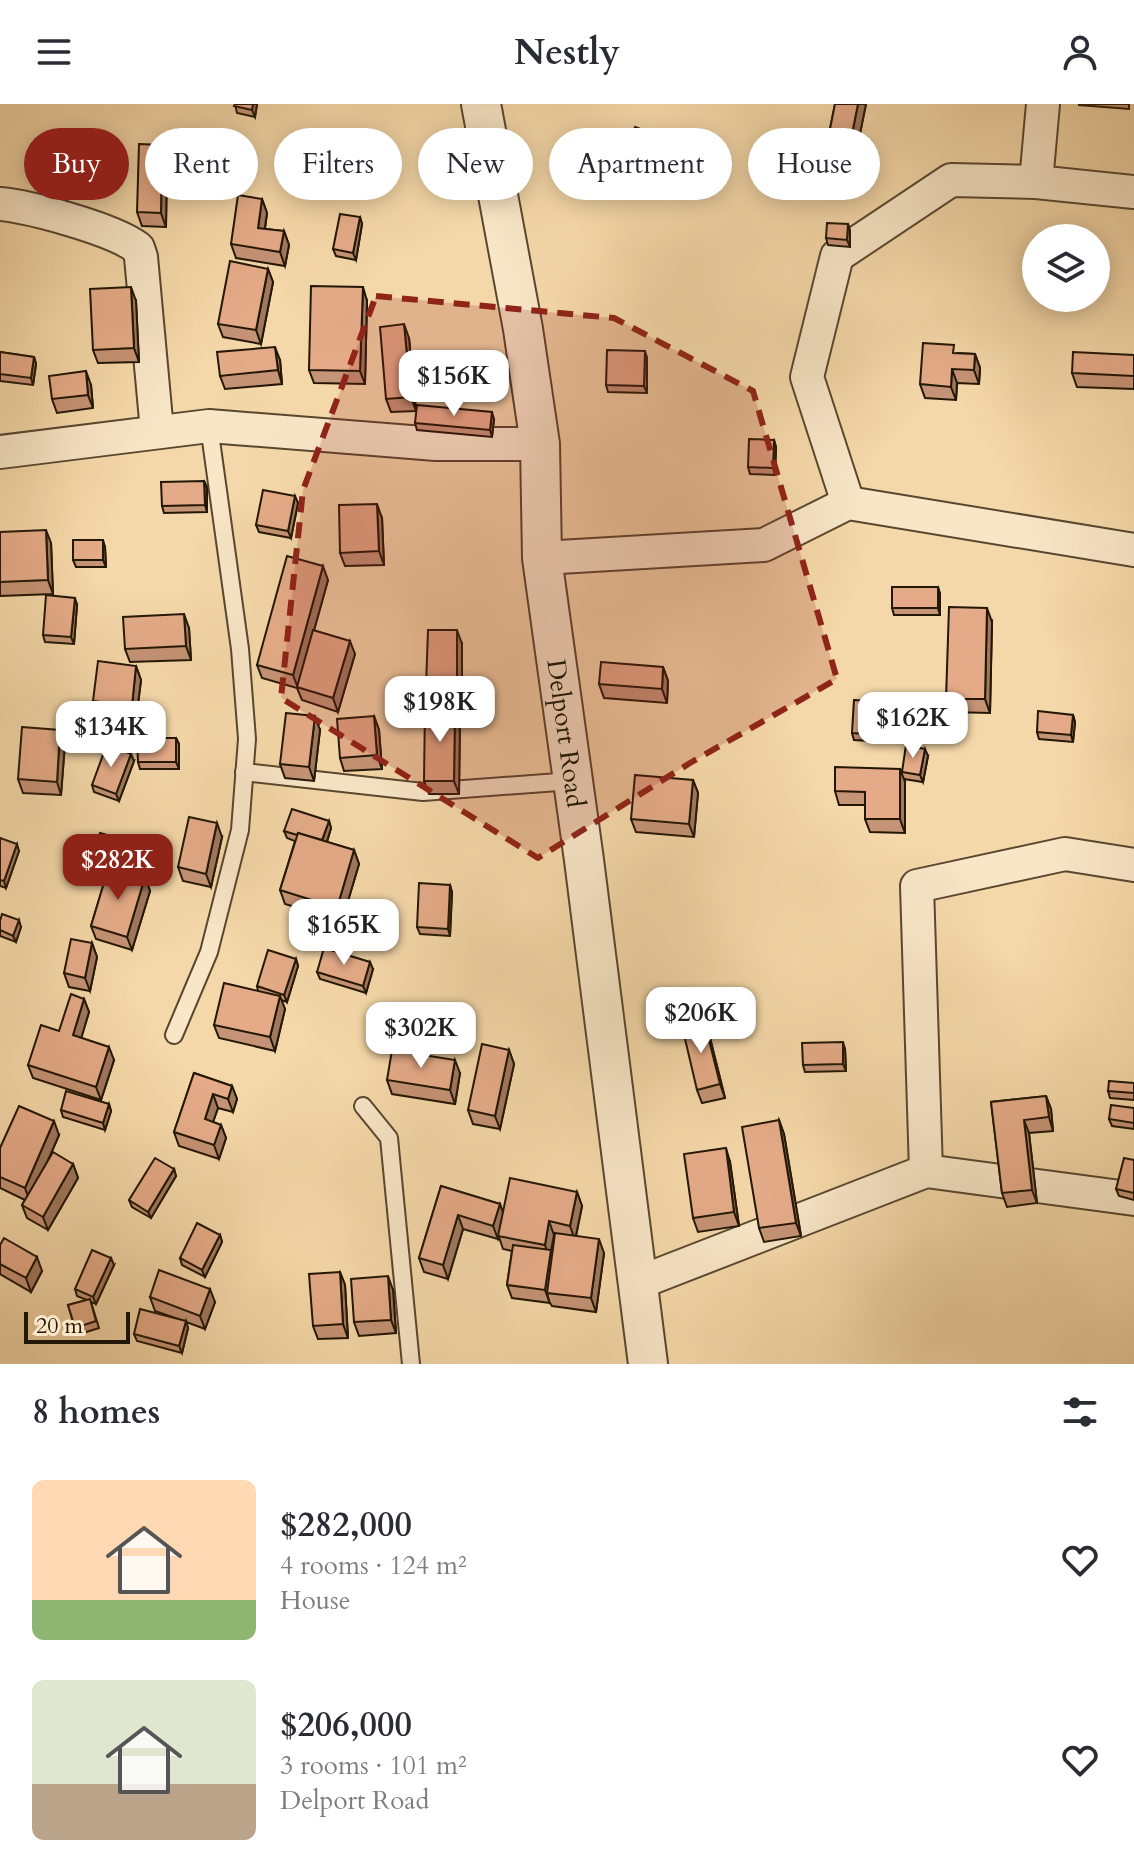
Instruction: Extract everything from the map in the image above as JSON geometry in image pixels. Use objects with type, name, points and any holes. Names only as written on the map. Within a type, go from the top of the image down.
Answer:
[{"type":"street","name":"Delport Road","points":[[481,104],[523,329],[540,444],[542,558],[648,1364]]},
{"type":"street","points":[[1036,182],[1043,104]]},
{"type":"street","points":[[848,503],[807,377],[837,256],[951,180],[1036,182],[1134,192]]},
{"type":"street","points":[[0,204],[16,205],[97,230],[138,248],[157,431]]},
{"type":"street","points":[[0,452],[209,426],[436,444],[540,444]]},
{"type":"street","points":[[542,558],[764,545],[848,503],[1134,550]]},
{"type":"street","points":[[926,1171],[917,886],[1065,854],[1134,865]]},
{"type":"street","points":[[638,1283],[926,1171],[1134,1199]]},
{"type":"lane","points":[[174,1035],[209,952],[240,830],[247,739],[240,649],[209,426]]},
{"type":"lane","points":[[244,772],[423,792],[572,781]]},
{"type":"lane","points":[[363,1106],[389,1138],[411,1364]]},
{"type":"highlighted area","points":[[376,296],[614,318],[753,391],[837,679],[690,763],[538,858],[281,698],[303,490]]},
{"type":"building","points":[[253,104],[252,110],[234,106]]},
{"type":"building","points":[[835,104],[858,104],[853,128],[830,128]]},
{"type":"building","points":[[139,144],[145,144],[145,200],[161,200],[161,213],[137,212]]},
{"type":"building","points":[[262,199],[258,228],[284,231],[280,252],[231,244],[237,200]]},
{"type":"building","points":[[340,214],[360,217],[353,253],[333,249]]},
{"type":"building","points":[[827,223],[848,224],[847,240],[826,238]]},
{"type":"building","points":[[230,261],[268,269],[256,330],[218,324]]},
{"type":"building","points":[[311,286],[363,287],[360,371],[309,370]]},
{"type":"building","points":[[131,287],[134,348],[93,350],[90,289]]},
{"type":"building","points":[[404,324],[411,397],[386,399],[380,327]]},
{"type":"building","points":[[923,343],[954,345],[953,353],[975,354],[974,370],[952,369],[951,387],[920,384]]},
{"type":"building","points":[[275,347],[278,370],[220,376],[217,352]]},
{"type":"building","points":[[607,350],[645,351],[644,386],[606,385]]},
{"type":"building","points":[[0,352],[34,357],[31,378],[0,374]]},
{"type":"building","points":[[1073,352],[1134,355],[1134,376],[1072,373]]},
{"type":"building","points":[[86,371],[88,395],[52,399],[49,376]]},
{"type":"building","points":[[417,405],[492,412],[490,430],[415,423]]},
{"type":"building","points":[[749,439],[774,440],[773,468],[748,467]]},
{"type":"building","points":[[204,481],[205,505],[162,506],[161,482]]},
{"type":"building","points":[[263,490],[295,496],[288,531],[256,525]]},
{"type":"building","points":[[377,504],[379,551],[340,553],[339,505]]},
{"type":"building","points":[[46,530],[48,580],[0,582],[0,532]]},
{"type":"building","points":[[73,540],[103,540],[103,560],[73,560]]},
{"type":"building","points":[[287,556],[323,566],[293,675],[257,665]]},
{"type":"building","points":[[892,587],[938,587],[938,608],[892,608]]},
{"type":"building","points":[[46,595],[75,598],[71,637],[43,635]]},
{"type":"building","points":[[949,607],[987,608],[985,699],[946,699]]},
{"type":"building","points":[[184,614],[186,646],[125,649],[123,617]]},
{"type":"building","points":[[313,630],[350,641],[333,698],[297,687]]},
{"type":"building","points":[[428,630],[457,630],[457,688],[426,687]]},
{"type":"building","points":[[98,661],[136,666],[132,706],[93,701]]},
{"type":"building","points":[[601,662],[663,667],[662,689],[599,684]]},
{"type":"building","points":[[854,700],[887,702],[885,735],[852,733]]},
{"type":"building","points":[[425,707],[455,707],[454,781],[424,781]]},
{"type":"building","points":[[1038,711],[1073,715],[1071,735],[1037,732]]},
{"type":"building","points":[[286,713],[315,716],[309,767],[280,764]]},
{"type":"building","points":[[374,716],[377,755],[340,758],[337,719]]},
{"type":"building","points":[[22,727],[60,730],[57,782],[18,779]]},
{"type":"building","points":[[137,738],[176,738],[176,762],[138,762]]},
{"type":"building","points":[[107,744],[131,754],[116,794],[92,785]]},
{"type":"building","points":[[906,745],[925,749],[920,775],[902,772]]},
{"type":"building","points":[[835,767],[900,769],[900,819],[865,819],[865,792],[835,791]]},
{"type":"building","points":[[635,775],[693,780],[689,824],[631,819]]},
{"type":"building","points":[[292,809],[329,821],[322,840],[284,831]]},
{"type":"building","points":[[189,817],[217,823],[206,874],[178,867]]},
{"type":"building","points":[[100,833],[114,837],[106,864],[92,860]]},
{"type":"building","points":[[298,833],[354,850],[337,908],[280,890]]},
{"type":"building","points":[[0,838],[17,844],[4,881],[0,880]]},
{"type":"building","points":[[109,866],[145,877],[127,937],[91,926]]},
{"type":"building","points":[[419,883],[450,885],[448,929],[417,927]]},
{"type":"building","points":[[2,914],[19,920],[13,936],[0,930]]},
{"type":"building","points":[[71,939],[92,943],[85,978],[64,973]]},
{"type":"building","points":[[324,948],[370,962],[363,986],[317,972]]},
{"type":"building","points":[[268,950],[296,959],[284,995],[257,986]]},
{"type":"building","points":[[224,983],[280,996],[270,1037],[214,1025]]},
{"type":"building","points":[[71,994],[84,999],[73,1035],[109,1047],[96,1087],[28,1065],[41,1025],[59,1031]]},
{"type":"building","points":[[704,1020],[720,1084],[697,1090],[682,1026]]},
{"type":"building","points":[[843,1042],[843,1064],[803,1065],[802,1043]]},
{"type":"building","points":[[482,1044],[509,1050],[495,1116],[468,1110]]},
{"type":"building","points":[[392,1050],[455,1060],[450,1090],[387,1080]]},
{"type":"building","points":[[194,1073],[232,1086],[228,1099],[213,1094],[205,1119],[221,1125],[214,1145],[174,1132]]},
{"type":"building","points":[[1109,1081],[1134,1083],[1134,1093],[1108,1091]]},
{"type":"building","points":[[66,1091],[109,1104],[103,1123],[61,1110]]},
{"type":"building","points":[[1046,1096],[1049,1117],[1024,1120],[1032,1190],[1002,1193],[991,1102]]},
{"type":"building","points":[[1111,1105],[1134,1108],[1134,1123],[1109,1119]]},
{"type":"building","points":[[19,1106],[54,1121],[25,1188],[0,1177],[0,1148]]},
{"type":"building","points":[[779,1120],[796,1223],[759,1228],[742,1127]]},
{"type":"building","points":[[726,1148],[734,1212],[693,1218],[684,1154]]},
{"type":"building","points":[[53,1152],[73,1164],[43,1217],[22,1205]]},
{"type":"building","points":[[155,1158],[174,1169],[148,1212],[129,1200]]},
{"type":"building","points":[[1124,1158],[1134,1160],[1134,1193],[1116,1189]]},
{"type":"building","points":[[510,1178],[577,1192],[570,1226],[549,1221],[545,1245],[498,1236]]},
{"type":"building","points":[[441,1186],[500,1204],[493,1226],[458,1215],[443,1265],[419,1258]]},
{"type":"building","points":[[197,1223],[220,1235],[202,1270],[180,1258]]},
{"type":"building","points":[[555,1233],[599,1239],[591,1298],[547,1293]]},
{"type":"building","points":[[4,1238],[37,1257],[26,1278],[0,1264],[0,1245]]},
{"type":"building","points":[[513,1245],[551,1250],[545,1290],[507,1285]]},
{"type":"building","points":[[92,1250],[111,1258],[93,1297],[75,1289]]},
{"type":"building","points":[[159,1270],[210,1289],[200,1316],[150,1297]]},
{"type":"building","points":[[340,1272],[343,1324],[313,1326],[309,1274]]},
{"type":"building","points":[[388,1276],[391,1320],[354,1322],[351,1279]]},
{"type":"building","points":[[90,1299],[96,1321],[75,1328],[68,1305]]},
{"type":"building","points":[[140,1309],[186,1321],[179,1346],[134,1334]]}]
